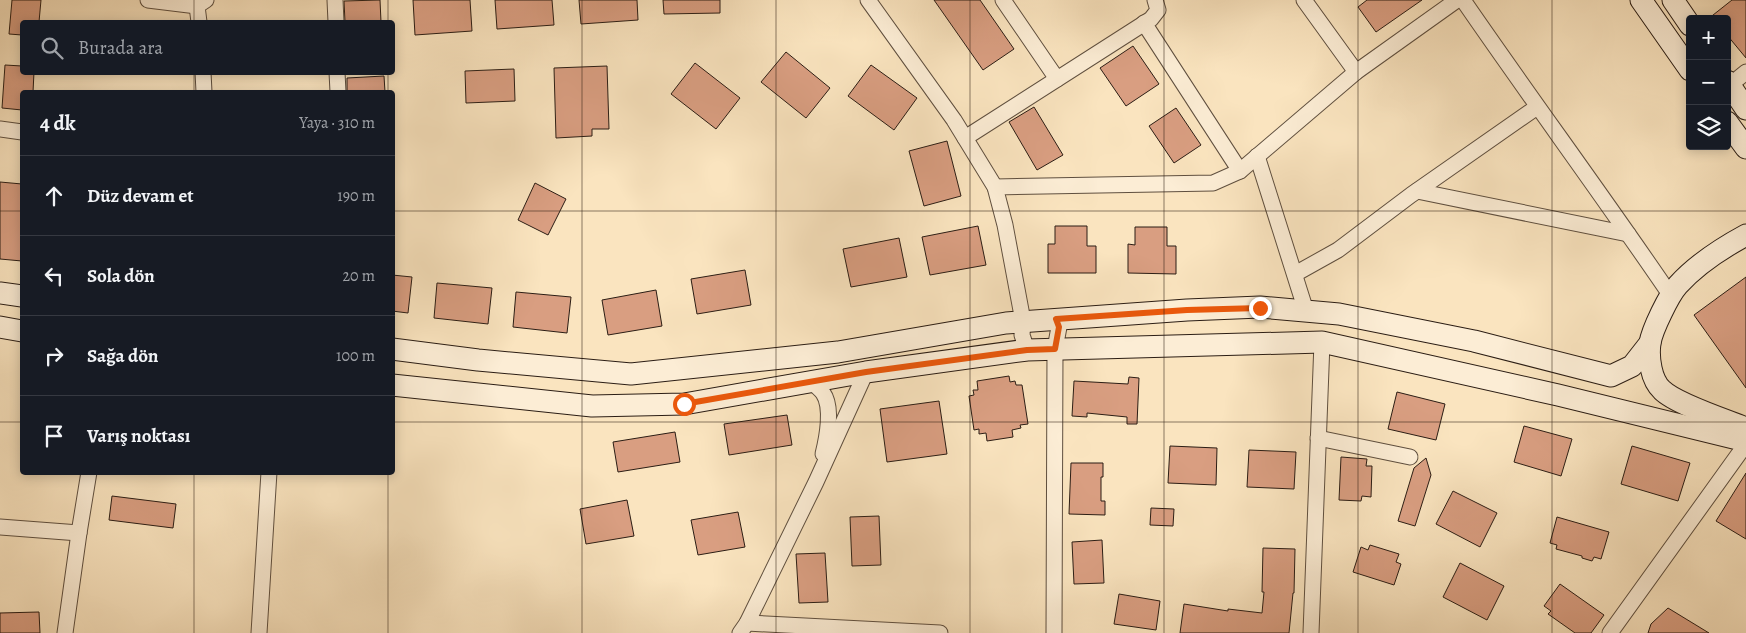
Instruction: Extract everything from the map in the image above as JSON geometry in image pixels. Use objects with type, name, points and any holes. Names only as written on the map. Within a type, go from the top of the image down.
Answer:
[{"type":"main road","points":[[1641,0],[1686,64]]},
{"type":"main road","points":[[1673,0],[1686,19]]},
{"type":"main road","points":[[1734,79],[1746,109]]},
{"type":"main road","points":[[1731,127],[1746,148]]},
{"type":"main road","points":[[1727,245],[1746,224]]},
{"type":"main road","points":[[395,349],[478,360],[631,374],[838,352],[1006,322],[1187,310],[1251,308],[1338,314],[1474,341],[1611,376],[1632,366],[1650,343],[1664,308],[1677,286],[1697,266],[1727,245],[1746,235]]},
{"type":"main road","points":[[0,293],[20,296]]},
{"type":"main road","points":[[0,327],[20,331]]},
{"type":"main road","points":[[395,385],[592,406],[684,404],[866,372],[1027,350],[1322,342],[1558,395],[1746,442]]},
{"type":"main road","points":[[1650,343],[1651,371],[1661,390],[1676,400],[1746,428]]},
{"type":"street","points":[[148,0],[202,3],[199,20]]},
{"type":"street","points":[[335,0],[336,20]]},
{"type":"street","points":[[868,0],[954,120],[995,187],[1005,225],[1023,321],[1022,336],[1027,350]]},
{"type":"street","points":[[1003,0],[1057,79]]},
{"type":"street","points":[[965,138],[1151,19],[1158,10],[1155,0]]},
{"type":"street","points":[[1304,0],[1356,72]]},
{"type":"street","points":[[995,187],[1213,184],[1240,171],[1356,72],[1457,0]]},
{"type":"street","points":[[1463,0],[1670,296]]},
{"type":"street","points":[[1144,23],[1240,171]]},
{"type":"street","points":[[203,75],[204,90]]},
{"type":"street","points":[[337,75],[338,90]]},
{"type":"street","points":[[1295,274],[1338,250],[1417,191],[1537,107]]},
{"type":"street","points":[[0,129],[20,132]]},
{"type":"street","points":[[1257,156],[1306,311]]},
{"type":"street","points":[[1417,191],[1628,234]]},
{"type":"street","points":[[1054,633],[1055,349],[1059,327],[1056,319]]},
{"type":"street","points":[[1310,633],[1322,342]]},
{"type":"street","points":[[866,372],[816,482],[744,628],[940,633]]},
{"type":"street","points":[[811,382],[824,394],[828,412],[826,442],[816,482]]},
{"type":"street","points":[[1318,438],[1410,457]]},
{"type":"street","points":[[1610,633],[1746,442]]},
{"type":"street","points":[[65,633],[89,475]]},
{"type":"street","points":[[259,633],[269,475]]},
{"type":"street","points":[[0,527],[79,533]]},
{"type":"building","points":[[12,0],[41,0],[39,20],[20,20],[20,35],[9,34]]},
{"type":"building","points":[[380,0],[381,20],[345,20],[344,1]]},
{"type":"building","points":[[413,0],[470,0],[472,31],[415,35]]},
{"type":"building","points":[[495,0],[552,0],[554,25],[497,29]]},
{"type":"building","points":[[579,0],[637,0],[638,20],[581,24]]},
{"type":"building","points":[[663,0],[720,0],[720,13],[664,14]]},
{"type":"building","points":[[934,0],[980,0],[1014,49],[983,70]]},
{"type":"building","points":[[1367,0],[1422,0],[1376,32],[1358,7]]},
{"type":"building","points":[[1732,0],[1746,0],[1746,58],[1731,40],[1731,15],[1713,15]]},
{"type":"building","points":[[1133,46],[1159,84],[1126,106],[1100,68]]},
{"type":"building","points":[[786,52],[830,88],[806,118],[761,82]]},
{"type":"building","points":[[695,63],[740,98],[716,129],[671,94]]},
{"type":"building","points":[[5,65],[20,66],[20,75],[34,75],[33,90],[20,90],[20,110],[2,108]]},
{"type":"building","points":[[871,65],[917,98],[894,130],[848,96]]},
{"type":"building","points":[[607,66],[609,129],[592,129],[592,136],[556,138],[554,68]]},
{"type":"building","points":[[514,69],[515,101],[466,103],[465,71]]},
{"type":"building","points":[[384,76],[385,90],[347,90],[347,78]]},
{"type":"building","points":[[1034,107],[1063,155],[1037,170],[1009,122]]},
{"type":"building","points":[[1176,108],[1201,145],[1174,163],[1149,126]]},
{"type":"building","points":[[947,141],[961,196],[924,206],[909,151]]},
{"type":"building","points":[[0,182],[20,184],[20,261],[0,259]]},
{"type":"building","points":[[535,183],[566,199],[548,235],[518,220]]},
{"type":"building","points":[[978,226],[986,265],[930,275],[922,237]]},
{"type":"building","points":[[1055,226],[1087,226],[1087,246],[1096,246],[1096,273],[1048,273],[1048,244],[1055,244]]},
{"type":"building","points":[[1135,227],[1167,227],[1167,246],[1176,246],[1176,274],[1128,273],[1128,244],[1135,245]]},
{"type":"building","points":[[899,238],[907,277],[851,287],[843,249]]},
{"type":"building","points":[[745,270],[751,305],[697,314],[691,279]]},
{"type":"building","points":[[395,275],[412,277],[408,313],[395,311]]},
{"type":"building","points":[[1746,277],[1746,388],[1694,315]]},
{"type":"building","points":[[437,283],[492,288],[488,324],[434,318]]},
{"type":"building","points":[[656,290],[662,326],[608,335],[602,300]]},
{"type":"building","points":[[516,292],[571,297],[567,333],[513,327]]},
{"type":"building","points":[[1009,376],[1010,382],[1015,381],[1016,385],[1022,385],[1028,424],[1020,425],[1021,428],[1012,430],[1013,437],[987,441],[986,433],[979,434],[979,429],[974,430],[969,396],[974,395],[973,390],[978,390],[977,381]]},
{"type":"building","points":[[1129,377],[1139,378],[1137,424],[1127,424],[1127,417],[1087,413],[1087,417],[1072,416],[1074,381],[1128,384]]},
{"type":"building","points":[[1397,392],[1445,404],[1436,440],[1388,429]]},
{"type":"building","points":[[939,401],[947,454],[887,462],[880,409]]},
{"type":"building","points":[[787,415],[792,445],[729,455],[724,424]]},
{"type":"building","points":[[1524,426],[1572,439],[1561,476],[1514,462]]},
{"type":"building","points":[[675,432],[680,462],[618,472],[613,442]]},
{"type":"building","points":[[1170,446],[1217,448],[1216,485],[1168,483]]},
{"type":"building","points":[[1632,446],[1690,463],[1678,501],[1621,484]]},
{"type":"building","points":[[1249,450],[1296,452],[1294,489],[1247,487]]},
{"type":"building","points":[[1341,457],[1367,459],[1366,466],[1372,466],[1371,497],[1362,496],[1361,501],[1339,500]]},
{"type":"building","points":[[1426,458],[1431,475],[1415,526],[1398,521],[1414,468]]},
{"type":"building","points":[[1071,463],[1103,463],[1101,501],[1105,501],[1105,515],[1069,514]]},
{"type":"building","points":[[1746,473],[1746,539],[1716,521]]},
{"type":"building","points":[[1453,491],[1497,513],[1480,547],[1436,524]]},
{"type":"building","points":[[112,496],[176,504],[173,528],[109,520]]},
{"type":"building","points":[[627,500],[634,536],[586,544],[580,509]]},
{"type":"building","points":[[1151,508],[1174,509],[1173,526],[1150,525]]},
{"type":"building","points":[[738,512],[745,547],[698,555],[691,520]]},
{"type":"building","points":[[879,516],[881,565],[852,566],[850,517]]},
{"type":"building","points":[[1557,517],[1609,532],[1601,559],[1594,557],[1592,561],[1582,558],[1582,556],[1556,549],[1557,545],[1550,543]]},
{"type":"building","points":[[1102,540],[1104,583],[1074,584],[1072,542]]},
{"type":"building","points":[[1370,545],[1399,554],[1396,562],[1401,564],[1394,585],[1353,572],[1361,547],[1368,550]]},
{"type":"building","points":[[1263,548],[1295,549],[1294,593],[1289,633],[1180,633],[1184,604],[1228,611],[1228,609],[1262,613],[1264,592],[1262,592]]},
{"type":"building","points":[[825,553],[828,602],[799,603],[796,554]]},
{"type":"building","points":[[1460,563],[1504,586],[1487,620],[1443,597]]},
{"type":"building","points":[[1560,584],[1604,615],[1591,633],[1575,633],[1548,614],[1551,611],[1544,606]]},
{"type":"building","points":[[1119,594],[1160,601],[1156,630],[1114,624]]},
{"type":"building","points":[[1668,608],[1709,633],[1648,633],[1651,624]]},
{"type":"building","points":[[39,612],[40,633],[0,633],[0,613]]},
{"type":"route","points":[[684,404],[866,372],[1027,350],[1055,349],[1059,327],[1056,319],[1187,310],[1260,308]]}]
